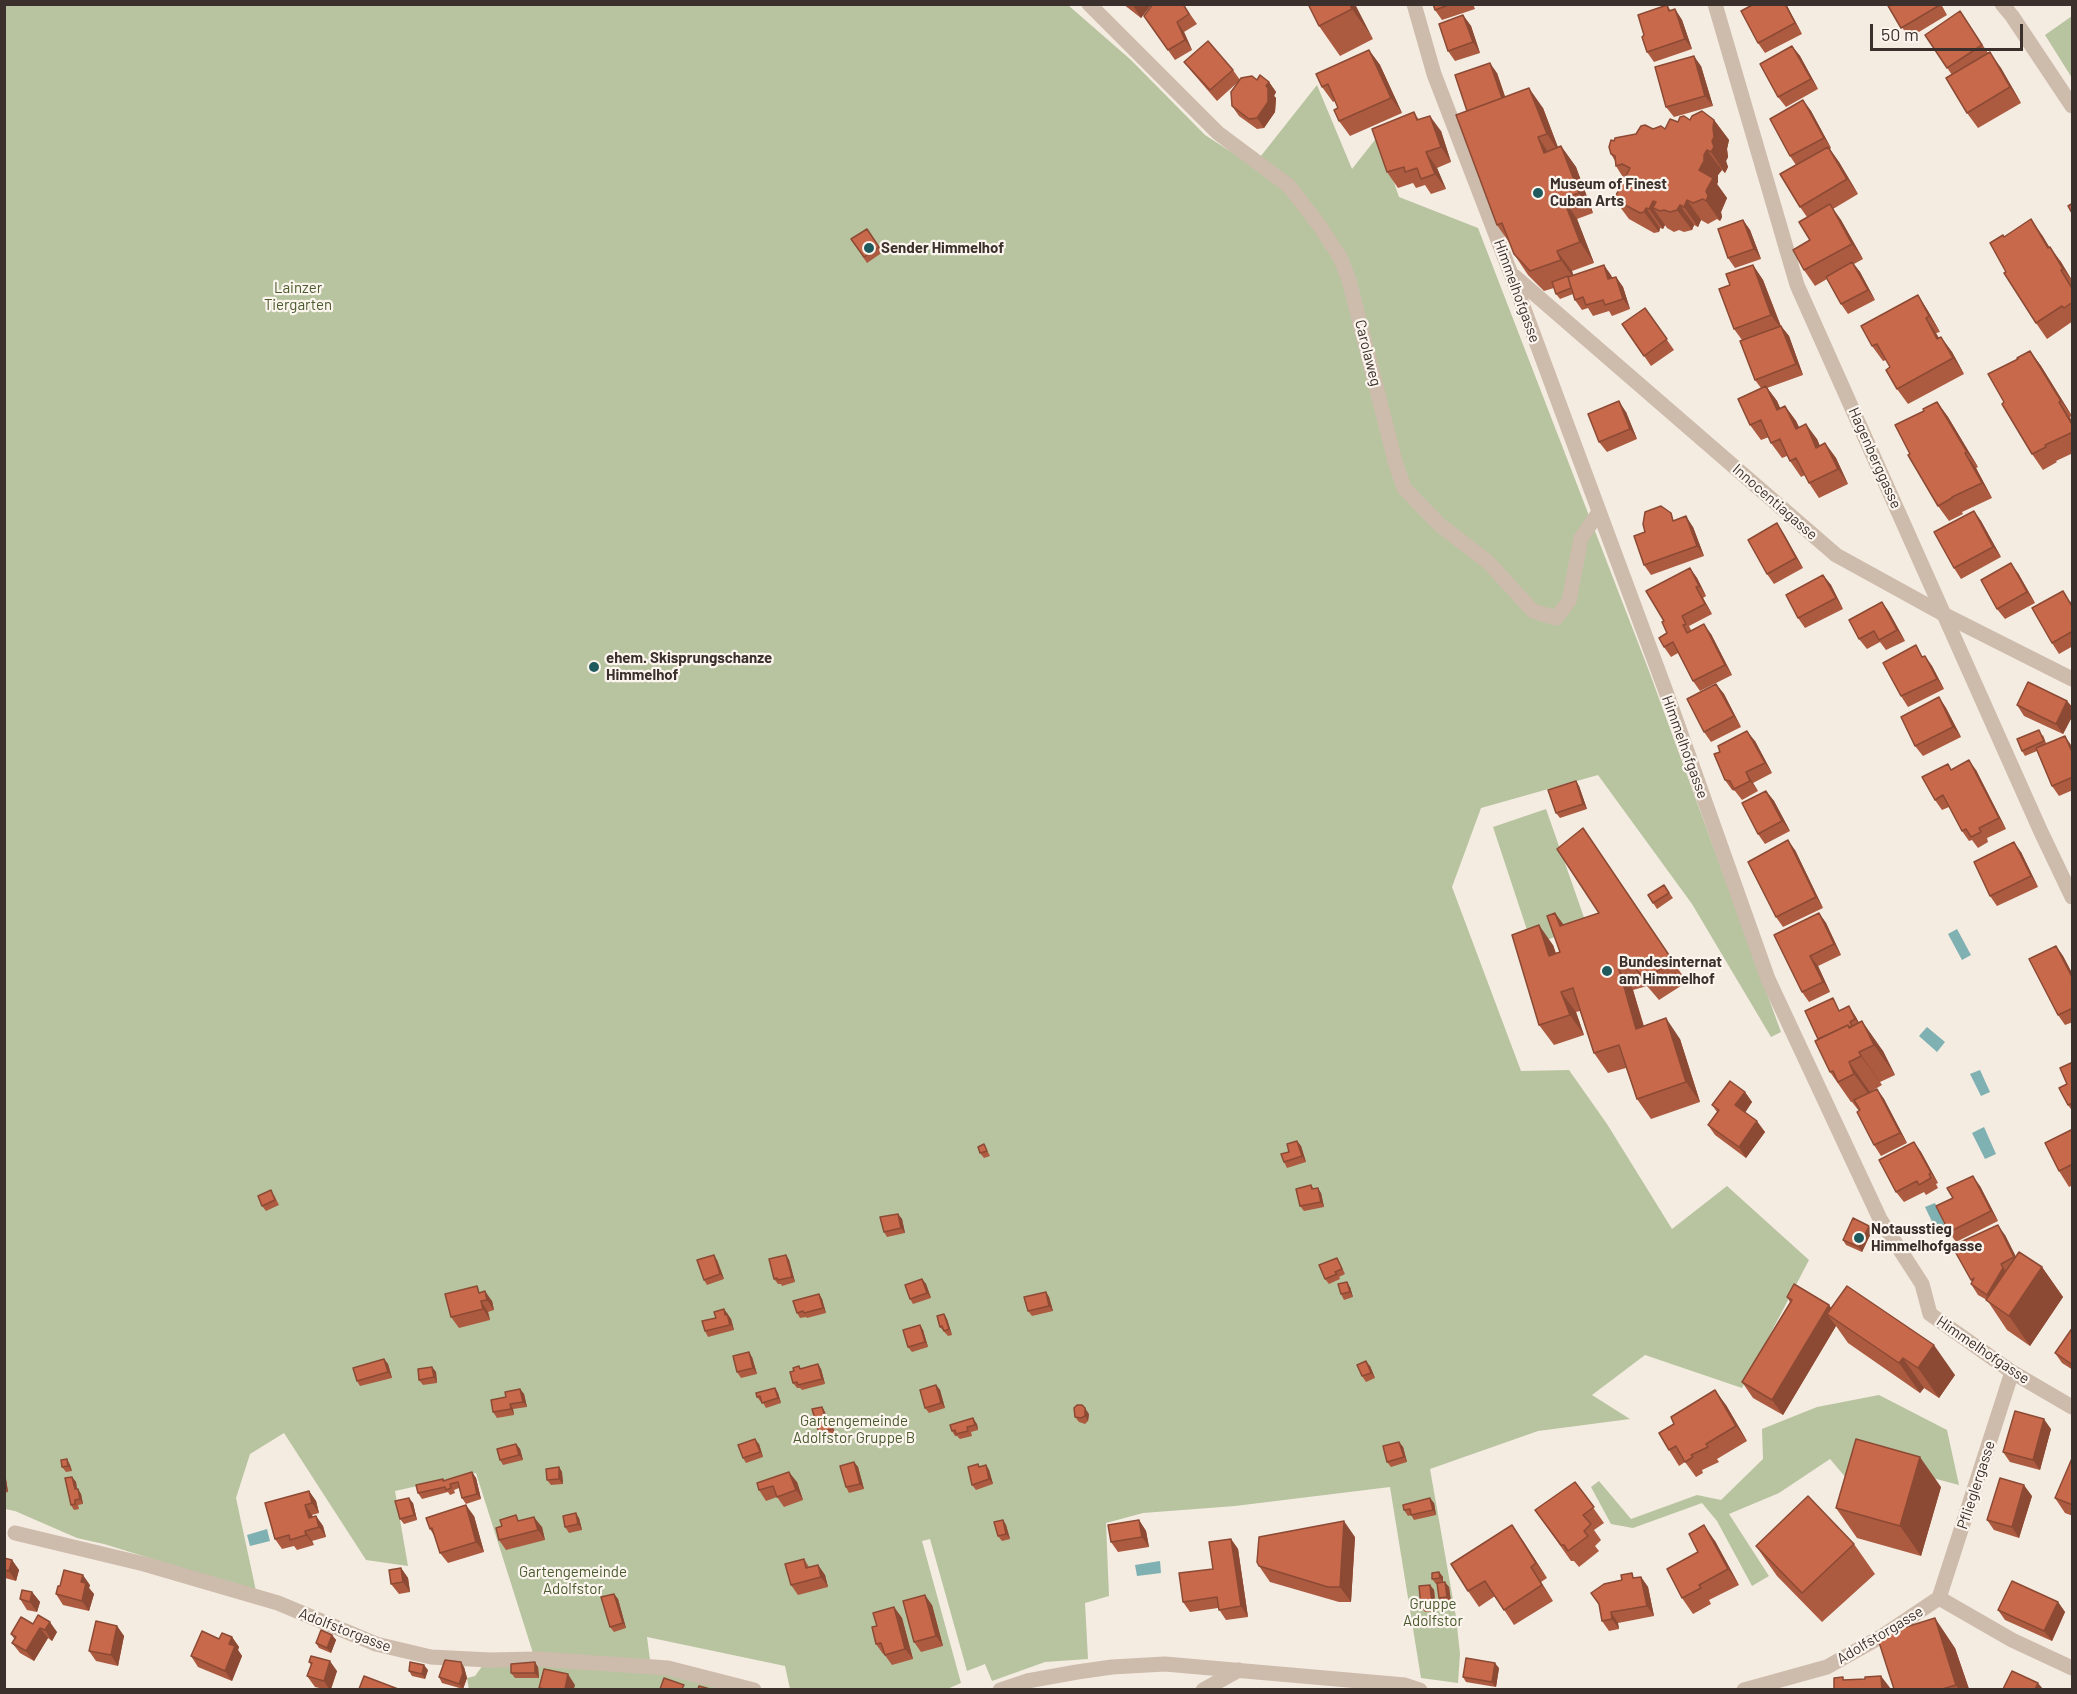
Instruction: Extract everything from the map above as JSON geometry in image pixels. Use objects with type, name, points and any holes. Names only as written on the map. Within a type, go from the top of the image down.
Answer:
[{"type":"street","name":"Carolaweg","points":[[1089,4],[1218,133],[1288,186],[1319,225],[1340,257],[1349,280],[1404,488],[1440,525],[1488,562],[1533,611],[1556,618],[1569,601],[1581,538],[1599,512]]},
{"type":"street","name":"Himmelhofgasse","points":[[1414,4],[1434,74],[1512,274],[1665,689],[1768,980],[1880,1219],[1922,1284],[1930,1314],[2012,1372],[2073,1407]]},
{"type":"street","name":"Hagenberggasse","points":[[1715,4],[1797,285],[2041,832],[2073,897]]},
{"type":"street","points":[[2002,4],[2073,106]]},
{"type":"street","name":"Innocentiagasse","points":[[1512,274],[1836,555],[1946,615],[2073,679]]},
{"type":"street","name":"Pflieglergasse","points":[[1939,1598],[2012,1372]]},
{"type":"street","name":"Adolfstorgasse","points":[[15,1533],[189,1577],[278,1604],[376,1644],[431,1657],[489,1660],[538,1659],[668,1668],[754,1689]]},
{"type":"street","name":"Adolfstorgasse","points":[[1744,1689],[1827,1667],[1884,1635],[1939,1598],[2012,1640],[2073,1668]]},
{"type":"street","points":[[1000,1689],[1112,1667],[1165,1664],[1405,1685],[1420,1689]]},
{"type":"street","points":[[1203,1689],[1239,1670]]},
{"type":"green space","points":[[4,5],[1068,5],[1131,60],[1205,135],[1253,166],[1317,85],[1352,169],[1378,136],[1399,197],[1478,228],[1649,671],[1781,1032],[1771,1037],[1692,904],[1598,775],[1481,808],[1452,887],[1521,1071],[1569,1070],[1607,1124],[1672,1229],[1727,1186],[1809,1260],[1742,1388],[1645,1355],[1592,1395],[1630,1419],[1538,1431],[1430,1469],[1456,1617],[1460,1654],[1458,1683],[1421,1678],[1390,1487],[1235,1506],[1143,1513],[1106,1523],[1109,1596],[1085,1603],[1088,1659],[1045,1662],[992,1681],[985,1664],[967,1671],[930,1539],[922,1541],[961,1683],[945,1690],[790,1689],[785,1666],[647,1637],[650,1660],[533,1653],[476,1473],[395,1491],[408,1566],[366,1560],[284,1433],[250,1454],[236,1498],[256,1591],[104,1544],[77,1538],[15,1511],[5,1509]]},
{"type":"green space","points":[[2072,16],[2072,78],[2045,35]]},
{"type":"green space","points":[[1546,809],[1587,926],[1532,945],[1493,827]]},
{"type":"green space","points":[[1879,1395],[1947,1430],[1959,1485],[1872,1462],[1858,1492],[1830,1459],[1779,1493],[1729,1514],[1769,1576],[1752,1586],[1717,1521],[1702,1503],[1633,1528],[1611,1524],[1591,1487],[1599,1481],[1631,1519],[1697,1495],[1721,1500],[1763,1459],[1762,1429],[1817,1407]]},
{"type":"green space","points":[[483,1665],[545,1665],[670,1674],[731,1689],[469,1690],[467,1678],[475,1676]]},
{"type":"water","points":[[1957,929],[1971,955],[1962,960],[1948,934]]},
{"type":"water","points":[[1927,1027],[1945,1042],[1937,1052],[1919,1036]]},
{"type":"water","points":[[1980,1070],[1990,1092],[1981,1096],[1970,1074]]},
{"type":"water","points":[[1984,1127],[1996,1154],[1985,1159],[1972,1133]]},
{"type":"water","points":[[1935,1203],[1945,1226],[1936,1230],[1925,1207]]},
{"type":"water","points":[[267,1529],[270,1541],[250,1546],[247,1535]]},
{"type":"water","points":[[1160,1561],[1161,1573],[1137,1576],[1135,1565]]},
{"type":"building","points":[[1153,4],[1183,4],[1189,14],[1177,22],[1185,40],[1168,50],[1144,16]]},
{"type":"building","points":[[1308,4],[1350,4],[1352,9],[1319,26]]},
{"type":"building","points":[[1433,4],[1451,4],[1435,10]]},
{"type":"building","points":[[1754,4],[1785,4],[1795,23],[1758,43],[1741,11]]},
{"type":"building","points":[[1887,4],[1940,4],[1940,5],[1901,28]]},
{"type":"building","points":[[1667,5],[1669,11],[1675,9],[1685,39],[1647,52],[1638,15]]},
{"type":"building","points":[[1960,11],[1982,45],[1947,68],[1925,35]]},
{"type":"building","points":[[1463,15],[1473,42],[1448,51],[1439,24]]},
{"type":"building","points":[[1208,41],[1233,70],[1210,90],[1184,62]]},
{"type":"building","points":[[1792,46],[1811,79],[1778,97],[1760,64]]},
{"type":"building","points":[[1369,50],[1391,98],[1339,121],[1334,110],[1338,108],[1328,84],[1322,87],[1316,74]]},
{"type":"building","points":[[1990,52],[2010,87],[1967,113],[1946,78]]},
{"type":"building","points":[[1694,56],[1705,96],[1666,107],[1655,67]]},
{"type":"building","points":[[1490,63],[1502,98],[1467,111],[1455,75]]},
{"type":"building","points":[[1260,75],[1269,82],[1266,86],[1268,102],[1257,118],[1249,119],[1232,106],[1231,92],[1241,78],[1252,76],[1257,80]]},
{"type":"building","name":"Museum of Finest Cuban Arts","points":[[1529,88],[1547,134],[1538,137],[1544,153],[1561,146],[1579,193],[1563,198],[1580,242],[1557,251],[1561,260],[1530,271],[1514,254],[1502,223],[1497,225],[1456,115]]},
{"type":"building","points":[[1803,100],[1824,138],[1790,156],[1770,119]]},
{"type":"building","points":[[1702,111],[1714,120],[1712,141],[1714,147],[1711,152],[1707,150],[1699,170],[1713,178],[1706,191],[1708,196],[1706,201],[1703,199],[1693,203],[1687,200],[1684,207],[1680,205],[1677,210],[1670,212],[1653,208],[1656,202],[1653,201],[1649,209],[1646,208],[1640,213],[1614,199],[1630,168],[1622,164],[1616,166],[1615,156],[1611,154],[1609,147],[1611,140],[1636,134],[1641,126],[1645,125],[1653,129],[1661,126],[1665,129],[1670,119],[1678,122],[1680,117],[1684,116],[1690,120],[1692,116]]},
{"type":"building","points":[[1414,112],[1417,120],[1430,116],[1441,147],[1426,152],[1435,174],[1421,179],[1417,168],[1405,172],[1404,167],[1387,172],[1372,129]]},
{"type":"building","points":[[1828,147],[1847,179],[1800,207],[1780,174]]},
{"type":"building","points":[[2073,203],[2073,215],[2068,206]]},
{"type":"building","points":[[1830,204],[1852,244],[1804,270],[1793,250],[1810,240],[1799,222]]},
{"type":"building","points":[[2031,219],[2048,248],[2050,247],[2073,290],[2073,302],[2064,308],[2062,306],[2036,323],[2004,273],[2006,272],[1990,243],[2003,235],[2004,237]]},
{"type":"building","points":[[1743,220],[1754,249],[1728,258],[1718,229]]},
{"type":"building","name":"Sender Himmelhof","points":[[867,229],[879,247],[864,257],[851,239]]},
{"type":"building","points":[[1852,262],[1868,290],[1841,304],[1826,277]]},
{"type":"building","points":[[1604,265],[1608,279],[1616,277],[1623,299],[1605,305],[1603,300],[1586,305],[1583,297],[1575,300],[1568,277]]},
{"type":"building","points":[[1753,265],[1771,315],[1734,329],[1719,289],[1730,285],[1726,274]]},
{"type":"building","points":[[1568,276],[1571,288],[1556,294],[1552,282]]},
{"type":"building","points":[[1918,295],[1937,339],[1941,337],[1953,358],[1897,389],[1886,370],[1890,367],[1877,344],[1872,346],[1861,326]]},
{"type":"building","points":[[1645,308],[1667,339],[1644,356],[1622,324]]},
{"type":"building","points":[[1781,326],[1796,364],[1755,380],[1740,341]]},
{"type":"building","points":[[2030,351],[2061,401],[2059,402],[2073,426],[2073,432],[2032,454],[2002,404],[2004,402],[1988,374]]},
{"type":"building","points":[[1766,386],[1777,410],[1785,406],[1796,429],[1806,424],[1816,448],[1825,443],[1838,469],[1809,483],[1796,458],[1790,461],[1780,439],[1771,443],[1761,420],[1750,425],[1738,399]]},
{"type":"building","points":[[1619,401],[1630,429],[1599,442],[1588,414]]},
{"type":"building","points":[[1937,402],[1967,452],[1965,453],[1982,483],[1938,506],[1908,455],[1910,454],[1895,425]]},
{"type":"building","points":[[1661,506],[1671,513],[1673,521],[1686,516],[1697,546],[1644,565],[1634,536],[1645,532],[1643,524],[1645,512]]},
{"type":"building","points":[[1974,511],[1993,547],[1954,568],[1934,532]]},
{"type":"building","points":[[1777,523],[1796,558],[1767,574],[1748,540]]},
{"type":"building","points":[[2011,563],[2027,592],[1997,609],[1981,580]]},
{"type":"building","points":[[1690,568],[1705,604],[1682,616],[1686,624],[1683,625],[1687,633],[1704,624],[1725,665],[1693,681],[1673,642],[1664,647],[1659,638],[1667,633],[1662,622],[1664,621],[1646,591]]},
{"type":"building","points":[[1823,575],[1836,598],[1798,618],[1786,595]]},
{"type":"building","points":[[2063,591],[2073,608],[2073,631],[2052,643],[2032,608]]},
{"type":"building","points":[[1882,602],[1897,630],[1879,640],[1874,631],[1859,639],[1849,620]]},
{"type":"building","points":[[1916,645],[1922,657],[1925,656],[1937,679],[1901,696],[1883,663]]},
{"type":"building","points":[[2028,682],[2067,701],[2056,724],[2017,705]]},
{"type":"building","points":[[1716,684],[1734,716],[1704,732],[1687,699]]},
{"type":"building","points":[[1939,697],[1953,727],[1915,746],[1901,717]]},
{"type":"building","points":[[2039,730],[2044,741],[2022,751],[2017,739]]},
{"type":"building","points":[[1747,731],[1765,763],[1746,772],[1750,781],[1734,789],[1730,781],[1725,780],[1714,754],[1720,752],[1718,746]]},
{"type":"building","points":[[2065,736],[2073,754],[2073,777],[2052,786],[2036,748]]},
{"type":"building","points":[[1969,760],[1999,818],[1979,828],[1981,832],[1971,837],[1966,829],[1962,831],[1943,795],[1935,800],[1922,777],[1948,764],[1951,770]]},
{"type":"building","points":[[1576,781],[1583,804],[1556,813],[1548,790]]},
{"type":"building","points":[[1766,791],[1782,821],[1758,834],[1742,803]]},
{"type":"building","points":[[1583,828],[1673,961],[1645,979],[1633,966],[1619,969],[1636,1029],[1666,1018],[1686,1082],[1637,1099],[1619,1045],[1594,1053],[1573,988],[1561,992],[1570,1015],[1539,1025],[1512,935],[1539,925],[1549,956],[1560,952],[1547,916],[1555,913],[1560,926],[1599,913],[1557,849]]},
{"type":"building","points":[[1788,840],[1816,897],[1776,917],[1748,862]]},
{"type":"building","points":[[2014,842],[2031,876],[1990,896],[1974,862]]},
{"type":"building","points":[[1664,885],[1669,893],[1653,903],[1648,895]]},
{"type":"building","points":[[1819,913],[1834,944],[1810,956],[1823,982],[1802,992],[1774,935]]},
{"type":"building","points":[[2056,946],[2073,979],[2073,1008],[2058,1015],[2029,959]]},
{"type":"building","points":[[1833,998],[1839,1011],[1849,1006],[1855,1019],[1850,1022],[1852,1026],[1848,1025],[1818,1039],[1805,1011]]},
{"type":"building","points":[[1862,1021],[1874,1045],[1859,1052],[1861,1056],[1849,1062],[1854,1074],[1838,1082],[1833,1071],[1830,1072],[1815,1041],[1848,1025],[1849,1028]]},
{"type":"building","points":[[2073,1062],[2073,1103],[2068,1105],[2059,1088],[2067,1084],[2060,1068]]},
{"type":"building","points":[[1730,1081],[1745,1092],[1735,1105],[1757,1121],[1739,1147],[1708,1125],[1719,1110],[1712,1105]]},
{"type":"building","points":[[1877,1089],[1900,1133],[1874,1145],[1857,1112],[1860,1110],[1854,1100]]},
{"type":"building","points":[[2073,1129],[2073,1164],[2059,1171],[2045,1143]]},
{"type":"building","points":[[1297,1141],[1302,1156],[1284,1162],[1281,1154],[1289,1152],[1287,1144]]},
{"type":"building","points":[[1914,1142],[1931,1173],[1929,1174],[1931,1178],[1919,1185],[1917,1181],[1896,1192],[1879,1160]]},
{"type":"building","points":[[984,1144],[987,1151],[980,1153],[978,1147]]},
{"type":"building","points":[[1973,1176],[1991,1211],[1949,1232],[1936,1206],[1953,1198],[1947,1188]]},
{"type":"building","points":[[1311,1185],[1312,1189],[1318,1188],[1321,1202],[1300,1206],[1296,1189]]},
{"type":"building","points":[[271,1190],[275,1200],[262,1206],[258,1196]]},
{"type":"building","points":[[898,1214],[901,1228],[884,1232],[880,1217]]},
{"type":"building","name":"Notausstieg Himmelhofgasse","points":[[1853,1218],[1869,1226],[1859,1247],[1843,1240]]},
{"type":"building","points":[[1998,1225],[2014,1257],[2001,1264],[2003,1268],[1987,1295],[1971,1284],[1974,1278],[1971,1280],[1952,1246]]},
{"type":"building","points":[[2019,1252],[2042,1267],[2009,1316],[1986,1300]]},
{"type":"building","points":[[714,1255],[720,1274],[704,1280],[697,1260]]},
{"type":"building","points":[[786,1255],[792,1277],[774,1279],[769,1259]]},
{"type":"building","points":[[1337,1258],[1342,1269],[1325,1279],[1319,1265]]},
{"type":"building","points":[[922,1279],[927,1293],[910,1299],[905,1285]]},
{"type":"building","points":[[1347,1282],[1350,1292],[1341,1294],[1338,1284]]},
{"type":"building","points":[[1794,1284],[1829,1305],[1772,1400],[1742,1382],[1792,1300],[1787,1297]]},
{"type":"building","points":[[477,1286],[479,1293],[485,1291],[487,1300],[481,1301],[483,1309],[451,1317],[445,1294]]},
{"type":"building","points":[[1847,1286],[1934,1345],[1918,1368],[1903,1358],[1899,1363],[1827,1314]]},
{"type":"building","points":[[1046,1292],[1049,1306],[1028,1311],[1024,1297]]},
{"type":"building","points":[[819,1294],[823,1308],[797,1313],[793,1301]]},
{"type":"building","points":[[724,1309],[730,1325],[705,1331],[702,1321],[716,1318],[714,1312]]},
{"type":"building","points":[[944,1314],[949,1329],[944,1331],[942,1326],[940,1327],[937,1316]]},
{"type":"building","points":[[920,1325],[925,1342],[908,1347],[903,1330]]},
{"type":"building","points":[[2073,1327],[2073,1365],[2055,1353]]},
{"type":"building","points":[[749,1352],[753,1368],[737,1372],[733,1356]]},
{"type":"building","points":[[384,1359],[388,1372],[357,1381],[353,1368]]},
{"type":"building","points":[[1366,1361],[1371,1373],[1362,1376],[1357,1365]]},
{"type":"building","points":[[818,1364],[822,1379],[798,1385],[797,1382],[793,1383],[790,1372],[794,1371],[793,1368],[799,1366],[800,1369]]},
{"type":"building","points":[[432,1367],[434,1377],[419,1380],[418,1369]]},
{"type":"building","points":[[936,1385],[941,1403],[925,1408],[920,1390]]},
{"type":"building","points":[[775,1388],[778,1398],[762,1403],[760,1396],[757,1397],[756,1393]]},
{"type":"building","points":[[520,1389],[523,1402],[510,1404],[511,1409],[493,1412],[491,1400],[506,1397],[505,1392]]},
{"type":"building","points":[[1715,1390],[1736,1426],[1706,1444],[1708,1447],[1691,1455],[1693,1457],[1685,1462],[1676,1446],[1669,1450],[1659,1433],[1674,1424],[1671,1417]]},
{"type":"building","points":[[1077,1405],[1085,1408],[1085,1416],[1081,1418],[1075,1417],[1074,1408]]},
{"type":"building","points":[[822,1407],[832,1429],[819,1433],[812,1409]]},
{"type":"building","points":[[2015,1411],[2044,1419],[2033,1460],[2003,1452]]},
{"type":"building","points":[[973,1418],[975,1425],[967,1427],[968,1431],[956,1434],[955,1430],[952,1431],[950,1425]]},
{"type":"building","points":[[755,1439],[760,1452],[743,1458],[738,1445]]},
{"type":"building","points":[[1856,1439],[1920,1457],[1900,1526],[1836,1508]]},
{"type":"building","points":[[1399,1442],[1404,1457],[1387,1462],[1383,1446]]},
{"type":"building","points":[[516,1444],[519,1455],[500,1460],[497,1449]]},
{"type":"building","points":[[2073,1456],[2073,1505],[2055,1498]]},
{"type":"building","points":[[67,1459],[68,1466],[62,1467],[61,1460]]},
{"type":"building","points":[[854,1462],[860,1484],[846,1487],[840,1466]]},
{"type":"building","points":[[978,1464],[979,1467],[986,1465],[989,1479],[972,1485],[968,1467]]},
{"type":"building","points":[[559,1467],[559,1479],[547,1480],[546,1469]]},
{"type":"building","points":[[472,1472],[477,1494],[462,1498],[458,1482],[450,1484],[451,1488],[446,1490],[445,1487],[418,1493],[416,1485],[443,1479],[443,1481]]},
{"type":"building","points":[[789,1472],[796,1490],[777,1497],[773,1486],[759,1490],[757,1483]]},
{"type":"building","points":[[72,1477],[80,1499],[75,1500],[75,1504],[71,1505],[65,1478]]},
{"type":"building","points":[[2000,1478],[2024,1485],[2012,1527],[1987,1520]]},
{"type":"building","points":[[1575,1482],[1594,1507],[1583,1515],[1591,1524],[1584,1531],[1588,1536],[1568,1551],[1535,1510]]},
{"type":"building","points":[[309,1491],[312,1503],[305,1505],[309,1518],[316,1516],[319,1527],[305,1531],[306,1535],[290,1540],[289,1535],[275,1539],[265,1503]]},
{"type":"building","points":[[1808,1496],[1854,1544],[1802,1593],[1756,1546]]},
{"type":"building","points":[[409,1498],[414,1515],[400,1519],[395,1501]]},
{"type":"building","points":[[1430,1498],[1433,1510],[1411,1515],[1410,1509],[1404,1510],[1403,1505]]},
{"type":"building","points":[[466,1505],[476,1542],[440,1553],[432,1528],[430,1529],[426,1518]]},
{"type":"building","points":[[576,1513],[578,1524],[565,1527],[563,1516]]},
{"type":"building","points":[[516,1515],[518,1521],[534,1517],[538,1530],[499,1540],[496,1528],[502,1526],[500,1520]]},
{"type":"building","points":[[1003,1520],[1006,1534],[998,1536],[994,1522]]},
{"type":"building","points":[[1139,1520],[1142,1537],[1111,1542],[1108,1525]]},
{"type":"building","points":[[1344,1521],[1340,1587],[1328,1587],[1259,1566],[1257,1562],[1259,1537]]},
{"type":"building","points":[[1512,1525],[1536,1563],[1531,1567],[1542,1585],[1504,1610],[1485,1581],[1468,1591],[1451,1564]]},
{"type":"building","points":[[1704,1525],[1728,1569],[1699,1585],[1701,1588],[1682,1598],[1667,1569],[1698,1552],[1689,1534]]},
{"type":"building","points":[[1231,1539],[1241,1606],[1219,1610],[1217,1597],[1183,1602],[1179,1573],[1213,1569],[1209,1542]]},
{"type":"building","points":[[4,1558],[12,1560],[9,1571],[4,1570]]},
{"type":"building","points":[[804,1559],[806,1568],[818,1565],[821,1577],[791,1585],[785,1564]]},
{"type":"building","points":[[401,1568],[403,1582],[391,1584],[389,1570]]},
{"type":"building","points":[[64,1570],[83,1575],[81,1582],[86,1583],[82,1601],[56,1594]]},
{"type":"building","points":[[1439,1572],[1440,1578],[1432,1579],[1432,1573]]},
{"type":"building","points":[[1632,1573],[1633,1578],[1641,1577],[1647,1606],[1611,1612],[1612,1619],[1602,1621],[1599,1604],[1591,1593],[1604,1584],[1622,1580],[1621,1575]]},
{"type":"building","points":[[2012,1581],[2058,1602],[2044,1631],[1998,1610]]},
{"type":"building","points":[[1445,1582],[1447,1597],[1439,1598],[1437,1583]]},
{"type":"building","points":[[1430,1585],[1432,1605],[1421,1607],[1419,1586]]},
{"type":"building","points":[[22,1590],[32,1592],[30,1602],[20,1599]]},
{"type":"building","points":[[614,1594],[623,1623],[610,1627],[601,1597]]},
{"type":"building","points":[[925,1595],[936,1636],[914,1642],[903,1601]]},
{"type":"building","points":[[894,1607],[905,1649],[885,1655],[881,1643],[876,1644],[872,1627],[877,1626],[873,1613]]},
{"type":"building","points":[[38,1615],[50,1622],[45,1630],[40,1628],[26,1651],[12,1643],[16,1637],[11,1634],[21,1617],[33,1624]]},
{"type":"building","points":[[1935,1618],[1956,1685],[1942,1689],[1894,1689],[1877,1636]]},
{"type":"building","points":[[96,1621],[117,1626],[111,1655],[89,1651]]},
{"type":"building","points":[[321,1630],[332,1635],[327,1648],[316,1643]]},
{"type":"building","points":[[202,1631],[219,1639],[222,1633],[232,1637],[229,1644],[235,1646],[225,1671],[191,1656]]},
{"type":"building","points":[[311,1656],[330,1661],[324,1681],[307,1676],[312,1663],[309,1662]]},
{"type":"building","points":[[1466,1658],[1495,1663],[1492,1682],[1463,1677]]},
{"type":"building","points":[[445,1660],[461,1662],[463,1673],[459,1684],[439,1677]]},
{"type":"building","points":[[410,1662],[424,1665],[422,1674],[409,1671]]},
{"type":"building","points":[[535,1662],[535,1673],[511,1673],[511,1664]]},
{"type":"building","points":[[544,1669],[568,1674],[565,1689],[539,1688]]},
{"type":"building","points":[[2012,1671],[2038,1683],[2035,1689],[2003,1689]]},
{"type":"building","points":[[364,1676],[398,1689],[359,1689]]},
{"type":"building","points":[[1881,1676],[1882,1689],[1834,1689],[1834,1678],[1843,1677],[1843,1680]]},
{"type":"building","points":[[664,1678],[684,1685],[682,1689],[660,1689]]},
{"type":"place","name":"Museum of Finest Cuban Arts","points":[[1538,193]]},
{"type":"place","name":"Sender Himmelhof","points":[[869,248]]},
{"type":"place","name":"ehem. Skisprungschanze Himmelhof","points":[[594,667]]},
{"type":"place","name":"Bundesinternat am Himmelhof","points":[[1607,971]]},
{"type":"place","name":"Notausstieg Himmelhofgasse","points":[[1859,1238]]},
{"type":"park label","name":"Lainzer Tiergarten","points":[[298,296]]},
{"type":"park label","name":"Gartengemeinde Adolfstor Gruppe B","points":[[854,1430]]},
{"type":"park label","name":"Gartengemeinde Adolfstor","points":[[573,1580]]},
{"type":"park label","name":"Gruppe Adolfstor","points":[[1433,1612]]}]
